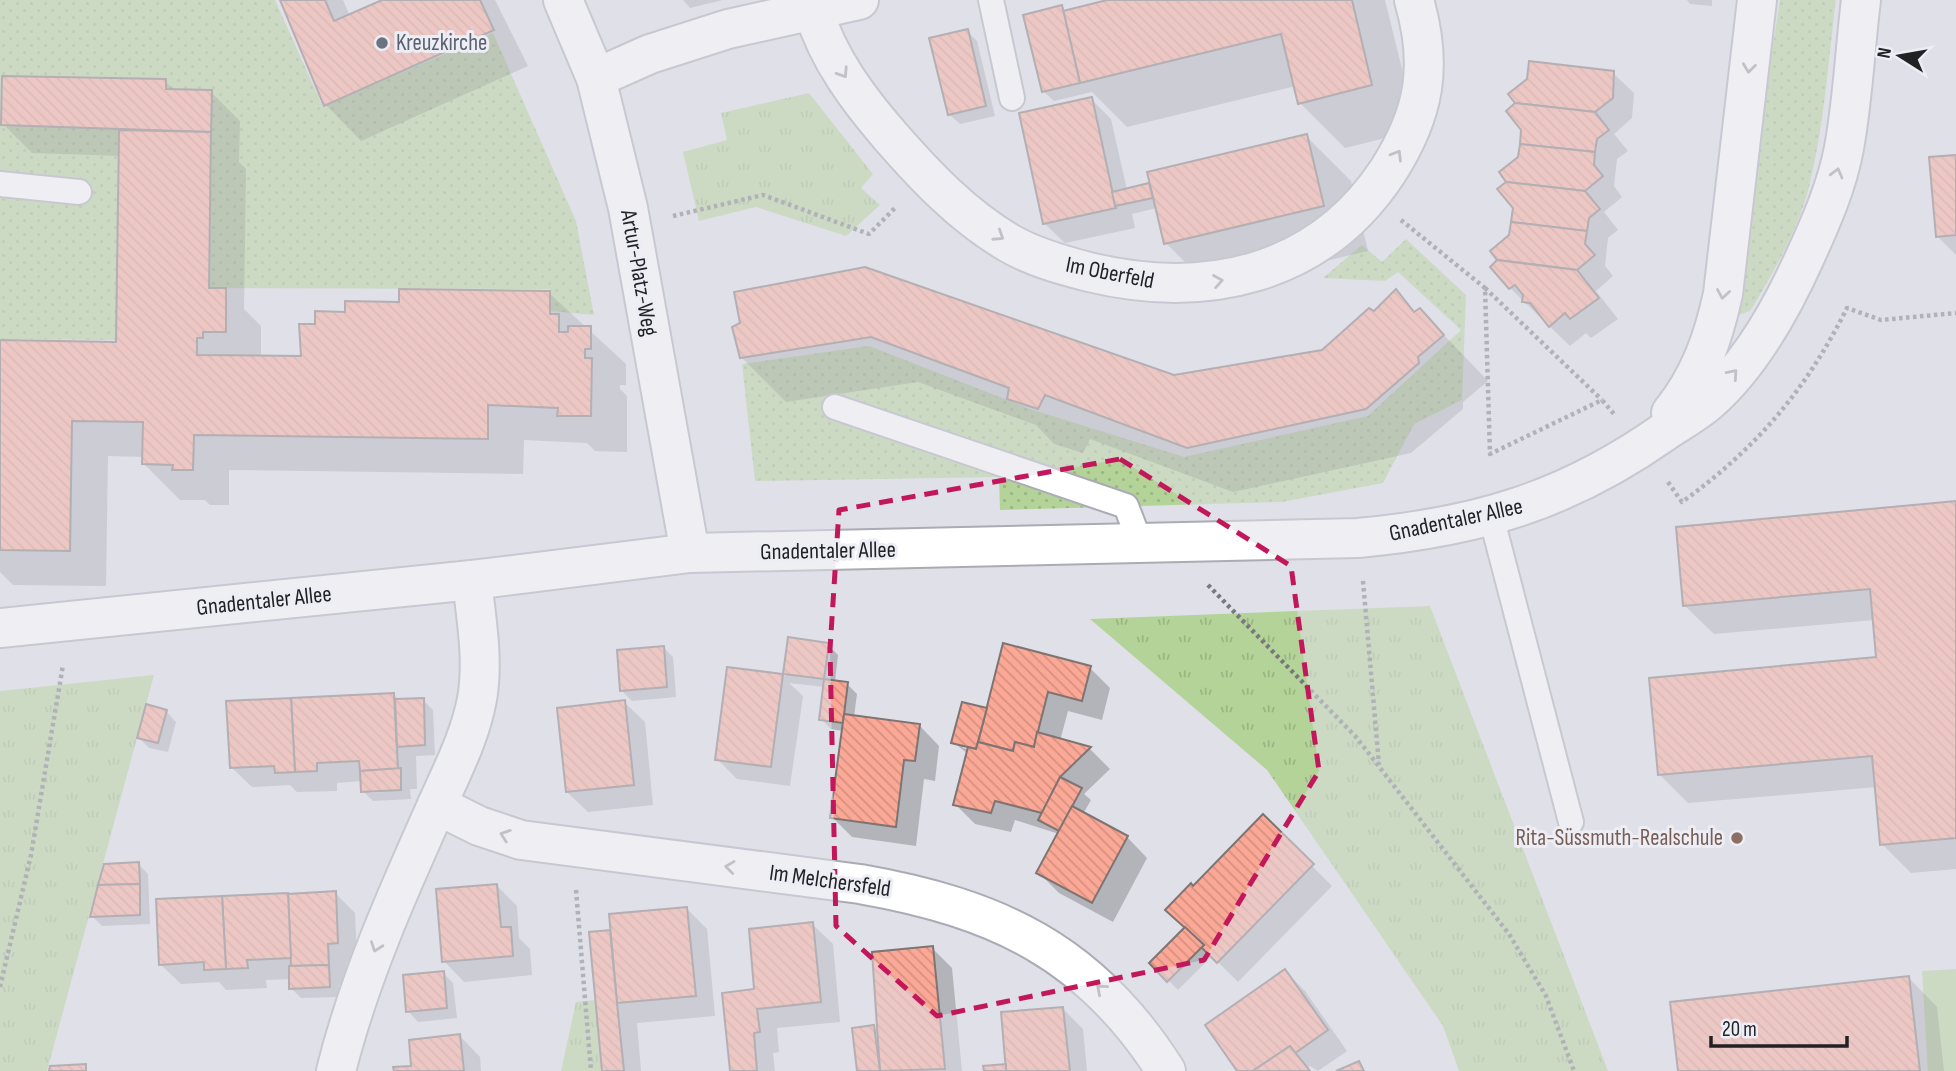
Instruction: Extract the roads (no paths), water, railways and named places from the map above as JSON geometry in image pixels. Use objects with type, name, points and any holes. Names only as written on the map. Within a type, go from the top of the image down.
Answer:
[{"type":"street","name":"Artur-Platz-Weg","points":[[563,0],[596,78],[631,225],[690,553]]},
{"type":"street","points":[[596,78],[650,54],[728,29],[859,0]]},
{"type":"street","name":"Im Oberfeld","points":[[814,12],[821,35],[856,93],[927,177],[982,224],[1031,254],[1112,277],[1157,284],[1220,281],[1290,258],[1333,232],[1370,195],[1406,140],[1421,100],[1425,54],[1414,0]]},
{"type":"street","name":"Gnadentaler Allee","points":[[1643,447],[1687,393],[1715,332],[1723,294],[1757,0]]},
{"type":"street","name":"Gnadentaler Allee","points":[[0,628],[472,580],[690,553],[1155,545],[1358,538],[1418,532],[1491,516],[1546,499],[1598,476],[1709,401],[1745,359],[1796,277],[1831,195],[1844,148],[1861,0]]},
{"type":"street","points":[[336,1071],[384,924],[469,732],[478,697],[480,662],[472,580]]},
{"type":"street","name":"Im Melchersfeld","points":[[437,806],[479,826],[521,840],[860,884],[916,894],[970,909],[1020,931],[1066,959],[1110,997],[1146,1040],[1166,1071]]},
{"type":"lane","points":[[991,0],[1012,98]]},
{"type":"lane","points":[[0,184],[79,192]]},
{"type":"lane","points":[[835,407],[1126,506],[1155,545]]},
{"type":"lane","points":[[1491,516],[1571,822]]},
{"type":"place","name":"Kreuzkirche","points":[[382,43]]},
{"type":"place","name":"Rita-Süssmuth-Realschule","points":[[1737,838]]}]
